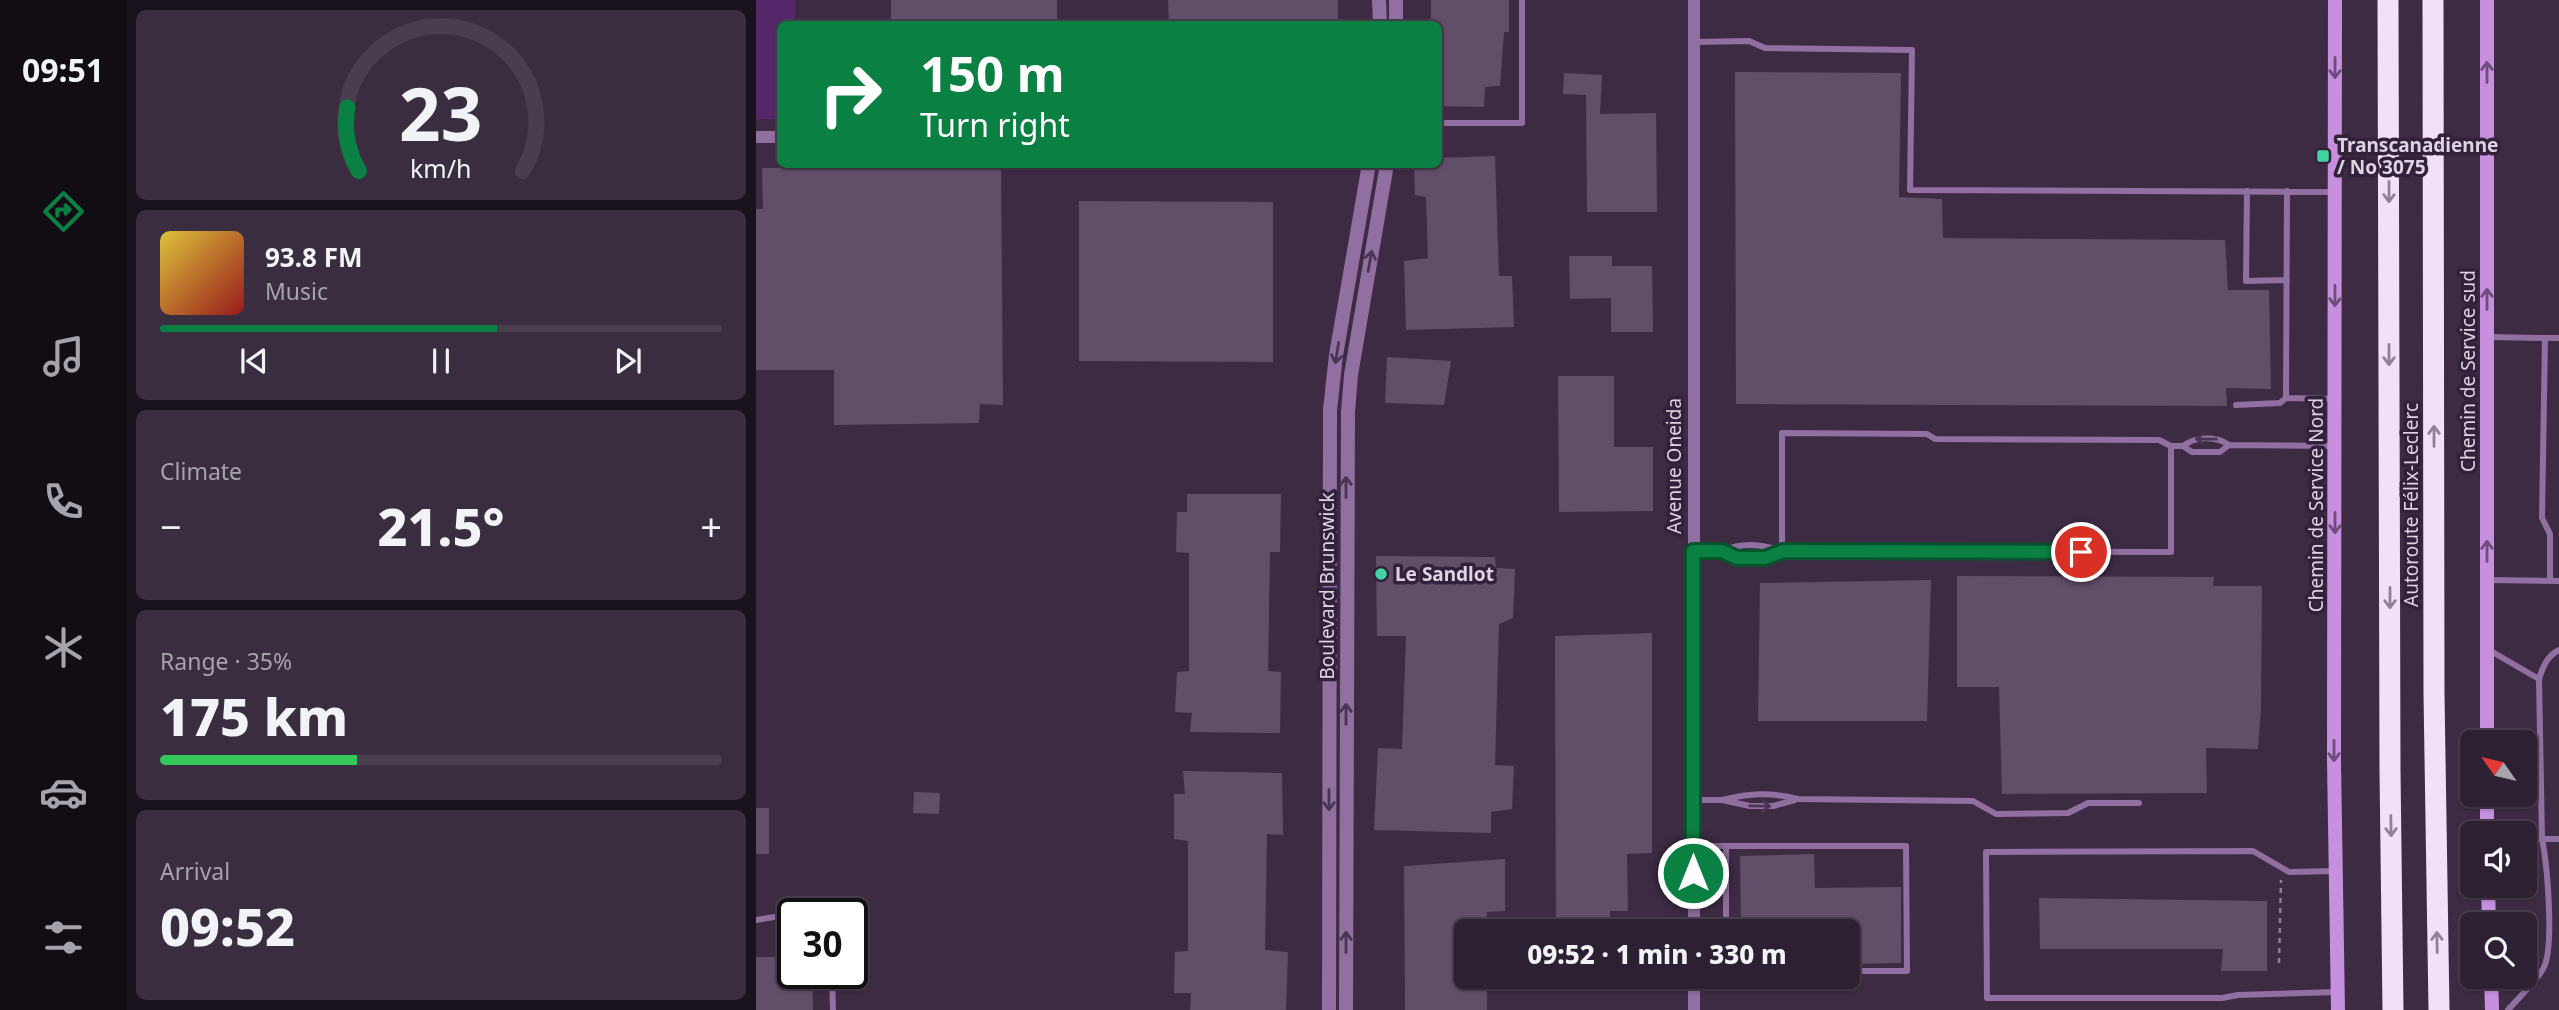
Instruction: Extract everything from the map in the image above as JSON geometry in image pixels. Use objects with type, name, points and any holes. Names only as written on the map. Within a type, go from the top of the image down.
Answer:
[{"type":"highway","name":"Autoroute Félix-Leclerc","points":[[2388,0],[2393,1010]]},
{"type":"highway","name":"Autoroute Félix-Leclerc","points":[[2433,0],[2434,694],[2439,1010]]},
{"type":"highway","points":[[2433,118],[2444,0]]},
{"type":"main road","name":"Chemin de Service Nord","points":[[2335,0],[2338,1010]]},
{"type":"main road","name":"Chemin de Service sud","points":[[2487,0],[2487,730]]},
{"type":"main road","points":[[2491,989],[2492,1010]]},
{"type":"street","points":[[1380,0],[1380,21]]},
{"type":"street","points":[[1396,0],[1396,21]]},
{"type":"street","name":"Avenue Oneida","points":[[1694,0],[1694,919]]},
{"type":"street","points":[[756,137],[777,137]]},
{"type":"street","name":"Boulevard Brunswick","points":[[1329,1010],[1330,410],[1368,168]]},
{"type":"street","name":"Boulevard Brunswick","points":[[1346,1010],[1348,400],[1386,168]]},
{"type":"street","points":[[1693,989],[1693,1010]]},
{"type":"lane","points":[[1442,123],[1522,123],[1522,0]]},
{"type":"lane","points":[[1694,42],[1749,41],[1765,48],[1912,50],[1910,190],[2335,192]]},
{"type":"lane","points":[[2247,191],[2246,281],[2287,281]]},
{"type":"lane","points":[[2286,398],[2287,191]]},
{"type":"lane","points":[[2487,337],[2559,338]]},
{"type":"lane","points":[[2545,338],[2542,518],[2550,534],[2550,581]]},
{"type":"lane","points":[[2236,405],[2280,403],[2286,398],[2335,398]]},
{"type":"lane","points":[[1783,551],[1782,433],[1927,433],[1935,439],[2159,440],[2171,446],[2183,446],[2192,452],[2220,452],[2229,445]]},
{"type":"lane","points":[[2183,446],[2192,439],[2221,439],[2229,445],[2335,446]]},
{"type":"lane","points":[[1693,551],[1722,551],[1737,545],[1763,545],[1783,551],[2171,552],[2171,446]]},
{"type":"lane","points":[[2550,534],[2559,535]]},
{"type":"lane","points":[[1722,551],[1737,558],[1765,558],[1783,551]]},
{"type":"lane","points":[[2487,580],[2559,581]]},
{"type":"lane","points":[[2487,649],[2539,679]]},
{"type":"lane","points":[[2508,1010],[2544,968],[2549,949],[2542,839],[2539,679],[2544,663],[2551,654],[2559,650]]},
{"type":"lane","points":[[1722,800],[1750,793],[1774,793],[1798,799],[1973,801],[1996,814],[2068,813],[2088,803],[2139,803]]},
{"type":"lane","points":[[1694,800],[1722,800],[1773,806],[1798,799]]},
{"type":"lane","points":[[2537,839],[2559,839]]},
{"type":"lane","points":[[1694,846],[1906,846],[1907,971],[1860,971]]},
{"type":"lane","points":[[1726,919],[1727,846]]},
{"type":"lane","points":[[2336,871],[2289,872],[2253,851],[1986,852],[1987,998],[2222,998],[2238,995],[2338,992]]},
{"type":"lane","points":[[756,920],[777,917]]},
{"type":"lane","points":[[832,989],[833,1010]]},
{"type":"path","points":[[2279,963],[2281,885]]},
{"type":"shaded area","points":[[756,0],[795,0],[795,21],[777,21],[777,119],[756,119]]},
{"type":"building","points":[[891,0],[1057,0],[1057,21],[891,21]]},
{"type":"building","points":[[1168,0],[1338,0],[1338,21],[1169,21]]},
{"type":"building","points":[[1431,0],[1509,0],[1509,32],[1504,32],[1500,86],[1485,87],[1484,107],[1442,106],[1442,21],[1431,21]]},
{"type":"building","points":[[1735,72],[1901,73],[1899,197],[1942,199],[1943,238],[2225,240],[2228,290],[2269,290],[2271,389],[2226,388],[2227,406],[1736,404]]},
{"type":"building","points":[[1564,73],[1602,75],[1600,114],[1656,113],[1657,212],[1587,212],[1586,95],[1563,94]]},
{"type":"building","points":[[1495,156],[1499,276],[1512,276],[1514,327],[1406,330],[1404,261],[1428,258],[1426,197],[1415,195],[1414,168],[1442,168],[1442,158]]},
{"type":"building","points":[[762,168],[1001,168],[1003,405],[980,404],[979,423],[834,425],[834,370],[756,370],[756,209],[763,209]]},
{"type":"building","points":[[1079,201],[1273,202],[1273,362],[1079,361]]},
{"type":"building","points":[[1569,256],[1612,256],[1612,266],[1652,266],[1653,332],[1611,332],[1611,298],[1570,299]]},
{"type":"building","points":[[1387,357],[1451,361],[1444,405],[1385,403]]},
{"type":"building","points":[[1558,376],[1614,376],[1614,447],[1653,447],[1653,511],[1559,512]]},
{"type":"building","points":[[1187,494],[1281,494],[1280,552],[1270,552],[1268,671],[1281,672],[1280,733],[1190,732],[1192,713],[1175,712],[1177,672],[1189,671],[1189,553],[1176,552],[1177,512],[1187,512]]},
{"type":"building","points":[[1376,556],[1495,557],[1496,568],[1515,569],[1513,618],[1499,624],[1495,765],[1514,766],[1512,809],[1491,812],[1491,833],[1374,830],[1378,748],[1402,749],[1406,636],[1377,636]]},
{"type":"building","points":[[1957,576],[2214,577],[2213,586],[2262,586],[2258,749],[2206,748],[2207,793],[2002,794],[1999,687],[1957,687]]},
{"type":"building","points":[[1931,580],[1927,721],[1758,721],[1760,583]]},
{"type":"building","points":[[1652,633],[1652,853],[1627,854],[1628,911],[1610,911],[1610,919],[1556,919],[1555,636]]},
{"type":"building","points":[[1183,771],[1282,773],[1283,835],[1267,834],[1265,950],[1288,952],[1286,1010],[1190,1010],[1191,993],[1174,993],[1175,952],[1188,951],[1188,841],[1174,839],[1174,794],[1185,794]]},
{"type":"building","points":[[914,792],[940,793],[939,814],[913,813]]},
{"type":"building","points":[[756,808],[769,808],[769,854],[756,854]]},
{"type":"building","points":[[1814,854],[1815,888],[1901,887],[1901,963],[1860,964],[1860,919],[1741,919],[1740,856]]},
{"type":"building","points":[[1505,859],[1505,911],[1487,912],[1487,919],[1454,919],[1454,989],[1487,989],[1487,1010],[1405,1010],[1404,866]]},
{"type":"building","points":[[2039,898],[2267,901],[2267,971],[2221,971],[2223,949],[2040,949]]},
{"type":"building","points":[[756,957],[777,957],[777,989],[812,989],[813,1010],[756,1010]]},
{"type":"place","name":"Transcanadienne / No 3075","points":[[2323,156]]},
{"type":"place","name":"Le Sandlot","points":[[1381,574]]},
{"type":"route","points":[[1693,873],[1693,551],[1722,551],[1737,558],[1765,558],[1783,551],[2081,552]]}]
